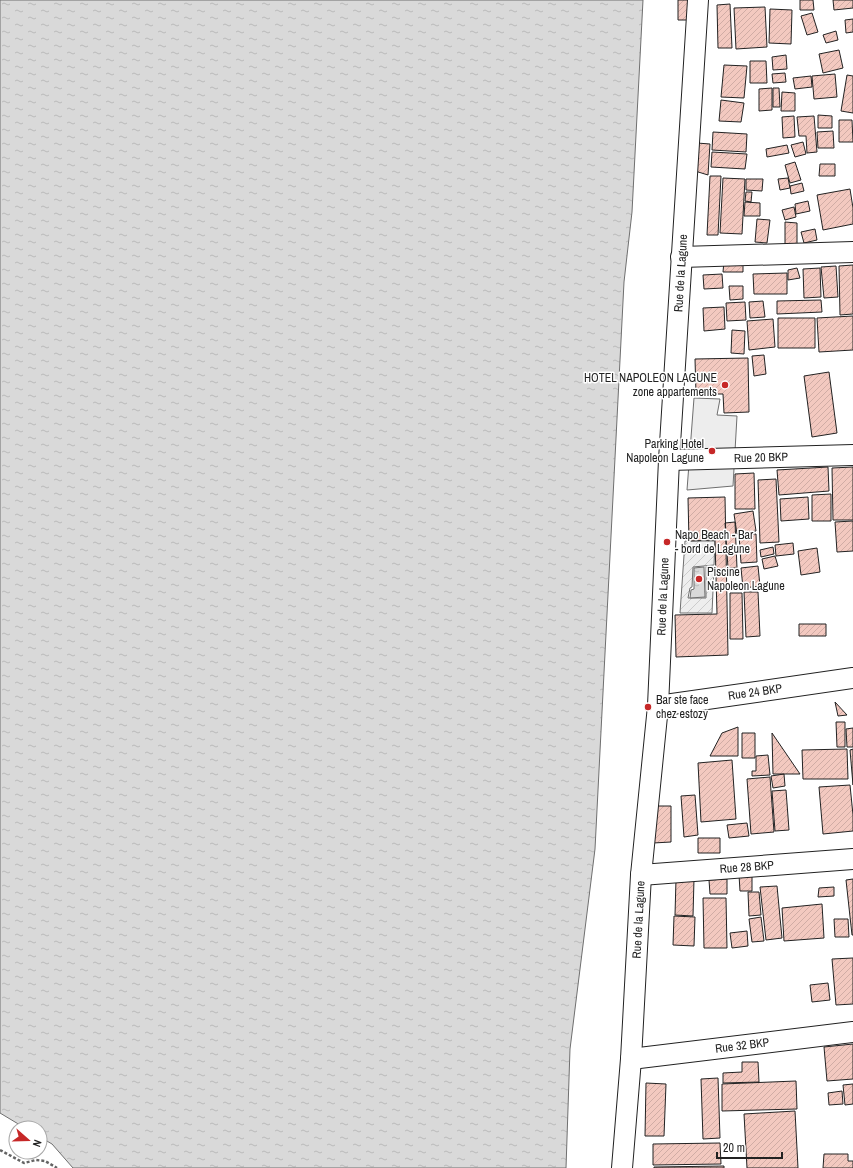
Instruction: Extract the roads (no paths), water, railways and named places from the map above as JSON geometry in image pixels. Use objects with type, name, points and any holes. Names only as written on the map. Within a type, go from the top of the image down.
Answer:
[{"type":"street","name":"Rue de la Lagune","points":[[622,1168],[631,1059],[641,875],[658,706],[669,460],[698,0]]},
{"type":"street","points":[[681,257],[853,252]]},
{"type":"street","name":"Rue 20 BKP","points":[[669,460],[853,455]]},
{"type":"street","name":"Rue 24 BKP","points":[[658,706],[853,678]]},
{"type":"street","name":"Rue 28 BKP","points":[[641,875],[853,859]]},
{"type":"street","name":"Rue 32 BKP","points":[[631,1059],[853,1032]]},
{"type":"water","points":[[0,0],[643,0],[632,212],[624,282],[595,849],[570,1049],[566,1168],[73,1168],[52,1144],[48,1142],[48,1120],[12,1120],[0,1113]]},
{"type":"water","name":"Piscine Napoleon Lagune","points":[[704,567],[705,597],[690,598],[691,590],[694,589],[694,568]]},
{"type":"place","name":"HOTEL NAPOLEON LAGUNE zone appartements","points":[[725,385]]},
{"type":"place","name":"Parking Hotel Napoleon Lagune","points":[[712,451]]},
{"type":"place","name":"Napo Beach - Bar - bord de Lagune","points":[[667,542]]},
{"type":"place","name":"Piscine Napoleon Lagune","points":[[699,579]]},
{"type":"place","name":"Bar ste face chez estozy","points":[[648,707]]}]
